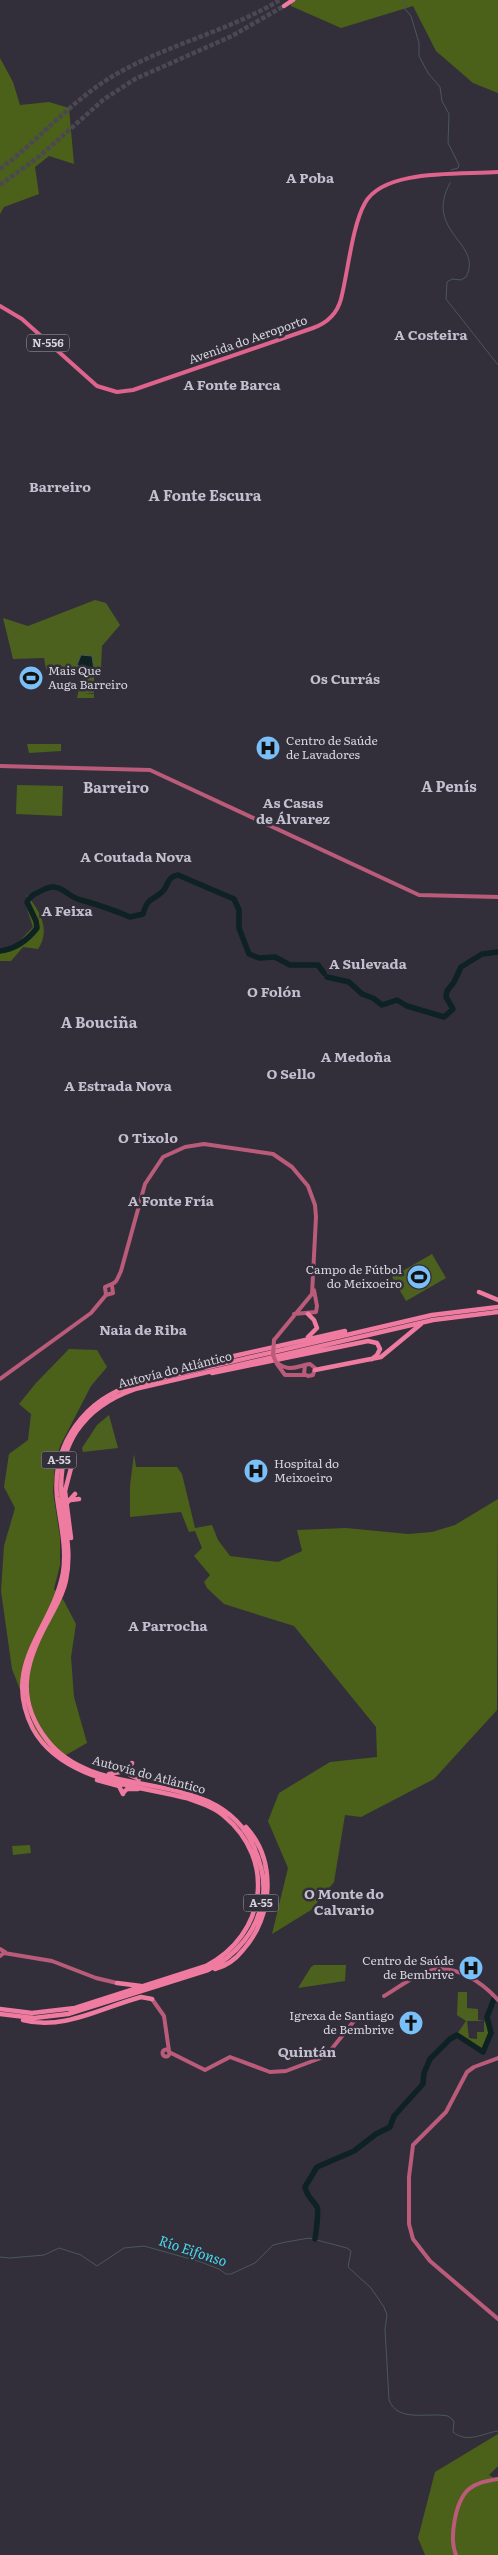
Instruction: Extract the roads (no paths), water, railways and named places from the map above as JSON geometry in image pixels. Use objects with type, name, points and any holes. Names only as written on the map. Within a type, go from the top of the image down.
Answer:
[{"type":"highway","points":[[284,6],[293,0]]},
{"type":"highway","points":[[479,1292],[498,1300]]},
{"type":"highway","name":"Autovía do Atlántico","points":[[0,2009],[32,2013],[75,2008],[199,1969],[229,1951],[242,1937],[252,1919],[258,1888],[255,1865],[246,1840],[224,1816],[202,1804],[78,1771],[62,1762],[43,1744],[28,1717],[22,1694],[23,1669],[28,1650],[56,1596],[63,1572],[64,1548],[56,1484],[60,1455],[75,1424],[96,1403],[118,1390],[172,1375],[432,1315],[498,1307]]},
{"type":"highway","name":"Autovía do Atlántico","points":[[17,2017],[44,2018],[76,2013],[226,1965],[247,1946],[261,1923],[266,1906],[268,1882],[263,1858],[250,1832],[234,1818],[205,1799],[104,1774],[79,1765],[56,1750],[37,1726],[29,1706],[26,1679],[29,1660],[62,1596],[66,1581],[69,1545],[62,1502],[61,1477],[66,1456],[78,1429],[93,1411],[116,1396],[135,1389],[433,1320],[498,1312]]},
{"type":"highway","points":[[296,1342],[310,1337],[316,1330],[316,1323],[307,1313]]},
{"type":"highway","points":[[315,1370],[384,1355],[418,1325],[433,1320]]},
{"type":"highway","points":[[172,1375],[182,1370],[225,1358],[345,1331]]},
{"type":"highway","points":[[191,1375],[217,1372],[368,1341],[377,1343],[380,1349],[372,1359]]},
{"type":"highway","points":[[66,1504],[66,1482],[71,1468]]},
{"type":"highway","points":[[66,1504],[75,1494]]},
{"type":"highway","points":[[71,1500],[79,1499]]},
{"type":"highway","name":"A-55","points":[[66,1504],[72,1556],[66,1581]]},
{"type":"highway","points":[[104,1774],[120,1772],[132,1763],[129,1772],[133,1778],[177,1791]]},
{"type":"highway","points":[[78,1771],[92,1778],[119,1786],[123,1794],[126,1789],[146,1788]]},
{"type":"highway","points":[[117,1983],[148,1986]]},
{"type":"highway","points":[[112,1996],[120,1989],[117,1983]]},
{"type":"highway","points":[[0,2014],[35,2022],[64,2021],[142,1998],[152,1999]]},
{"type":"main road","name":"Avenida do Aeroporto","points":[[0,306],[22,319],[97,386],[112,392],[133,390],[313,328],[326,321],[337,310],[342,299],[362,209],[368,198],[378,188],[405,179],[498,172]]},
{"type":"main road","points":[[0,766],[150,770],[419,895],[498,897]]},
{"type":"main road","points":[[0,1379],[91,1313],[106,1294],[113,1293],[112,1286],[121,1272],[142,1193],[150,1174],[167,1155],[185,1147],[204,1144],[273,1154],[286,1161],[300,1175],[310,1192],[316,1210],[314,1288],[316,1312],[294,1314]]},
{"type":"main road","points":[[106,1294],[105,1287],[112,1286]]},
{"type":"main road","points":[[280,1369],[289,1372],[305,1365],[312,1365],[315,1370],[312,1376],[285,1375],[280,1369],[276,1362],[273,1354],[274,1340],[306,1302],[314,1288]]},
{"type":"main road","points":[[306,1302],[316,1302]]},
{"type":"main road","points":[[306,1302],[307,1313]]},
{"type":"main road","points":[[276,1362],[291,1370],[296,1369]]},
{"type":"main road","points":[[305,1365],[303,1370],[305,1375]]},
{"type":"main road","points":[[0,1950],[2,1954],[52,1961],[96,1978],[117,1983]]},
{"type":"main road","points":[[384,1996],[426,1972],[436,1970],[458,1973],[477,1980],[498,2000]]},
{"type":"main road","points":[[152,1999],[164,2016],[168,2052],[203,2070],[210,2069],[230,2057],[270,2072],[279,2073],[310,2064],[326,2056],[354,2021]]},
{"type":"main road","points":[[498,2058],[474,2067],[467,2072],[446,2112],[413,2146],[408,2177],[408,2224],[413,2239],[430,2261],[456,2286],[498,2319]]},
{"type":"main road","points":[[456,2555],[452,2543],[460,2499],[472,2487],[498,2479]]},
{"type":"waterway","points":[[405,0],[405,9],[411,16],[419,43],[419,56],[428,73],[440,87],[442,101],[449,114],[448,143],[459,165],[458,168],[451,170]]},
{"type":"waterway","points":[[450,183],[444,200],[444,214],[448,225],[467,255],[469,265],[466,277],[461,280],[452,279],[447,282],[446,299],[498,365]]},
{"type":"waterway","points":[[0,951],[21,944],[37,928],[36,921],[27,902],[29,898],[46,888],[61,889],[75,898],[130,917],[143,914],[149,901],[163,891],[172,877],[178,875],[234,899],[239,910],[239,928],[249,954],[259,958],[275,957],[290,965],[318,965],[324,973]]},
{"type":"waterway","points":[[327,977],[349,982],[362,994],[373,998],[382,1005],[397,1000],[407,1006],[444,1017],[453,1009],[446,997],[447,991],[454,982],[461,967],[482,954],[498,952]]},
{"type":"waterway","points":[[315,2239],[318,2209],[308,2196],[305,2187],[317,2167],[354,2151],[376,2134],[390,2127],[394,2116],[423,2084],[424,2073],[430,2059],[450,2039],[457,2035],[483,2052],[491,2033],[487,2017],[494,1999]]},
{"type":"waterway","name":"Río Eifonso","points":[[0,2257],[44,2255],[59,2248],[81,2255],[97,2266],[124,2248],[144,2246],[201,2262],[226,2274],[231,2274],[255,2263],[273,2245],[286,2242],[309,2238],[347,2248],[351,2251],[348,2267],[371,2288],[387,2315],[385,2329],[389,2400],[393,2407],[399,2412],[406,2414],[448,2416],[454,2421],[453,2432],[464,2437],[476,2437],[498,2431]]},
{"type":"tunnel","points":[[0,169],[83,97],[113,76],[133,65],[239,21],[280,0]]},
{"type":"tunnel","points":[[0,185],[41,155],[103,100],[135,79],[232,36],[284,6]]},
{"type":"place","name":"Mais Que Auga Barreiro","points":[[31,678]]},
{"type":"place","name":"Centro de Saúde de Lavadores","points":[[268,748]]},
{"type":"place","name":"Campo de Fútbol do Meixoeiro","points":[[419,1277]]},
{"type":"place","name":"Hospital do Meixoeiro","points":[[256,1471]]},
{"type":"place","name":"Centro de Saúde de Bembrive","points":[[471,1968]]},
{"type":"place","name":"Igrexa de Santiago de Bembrive","points":[[411,2023]]},
{"type":"district","name":"A Poba","points":[[310,178]]},
{"type":"district","name":"A Costeira","points":[[431,335]]},
{"type":"district","name":"A Fonte Barca","points":[[232,385]]},
{"type":"district","name":"Barreiro","points":[[60,487]]},
{"type":"district","name":"A Fonte Escura","points":[[205,496]]},
{"type":"district","name":"Os Currás","points":[[345,679]]},
{"type":"district","name":"A Penís","points":[[449,787]]},
{"type":"district","name":"Barreiro","points":[[116,788]]},
{"type":"district","name":"As Casas de Álvarez","points":[[293,812]]},
{"type":"district","name":"A Coutada Nova","points":[[136,857]]},
{"type":"district","name":"A Feixa","points":[[67,911]]},
{"type":"district","name":"A Sulevada","points":[[368,964]]},
{"type":"district","name":"O Folón","points":[[274,992]]},
{"type":"district","name":"A Bouciña","points":[[99,1023]]},
{"type":"district","name":"A Medoña","points":[[356,1057]]},
{"type":"district","name":"O Sello","points":[[291,1074]]},
{"type":"district","name":"A Estrada Nova","points":[[118,1086]]},
{"type":"district","name":"O Tixolo","points":[[148,1138]]},
{"type":"district","name":"A Fonte Fría","points":[[171,1201]]},
{"type":"district","name":"Naia de Riba","points":[[143,1330]]},
{"type":"district","name":"A Parrocha","points":[[168,1626]]},
{"type":"district","name":"O Monte do Calvario","points":[[344,1902]]},
{"type":"district","name":"Quintán","points":[[307,2052]]}]
